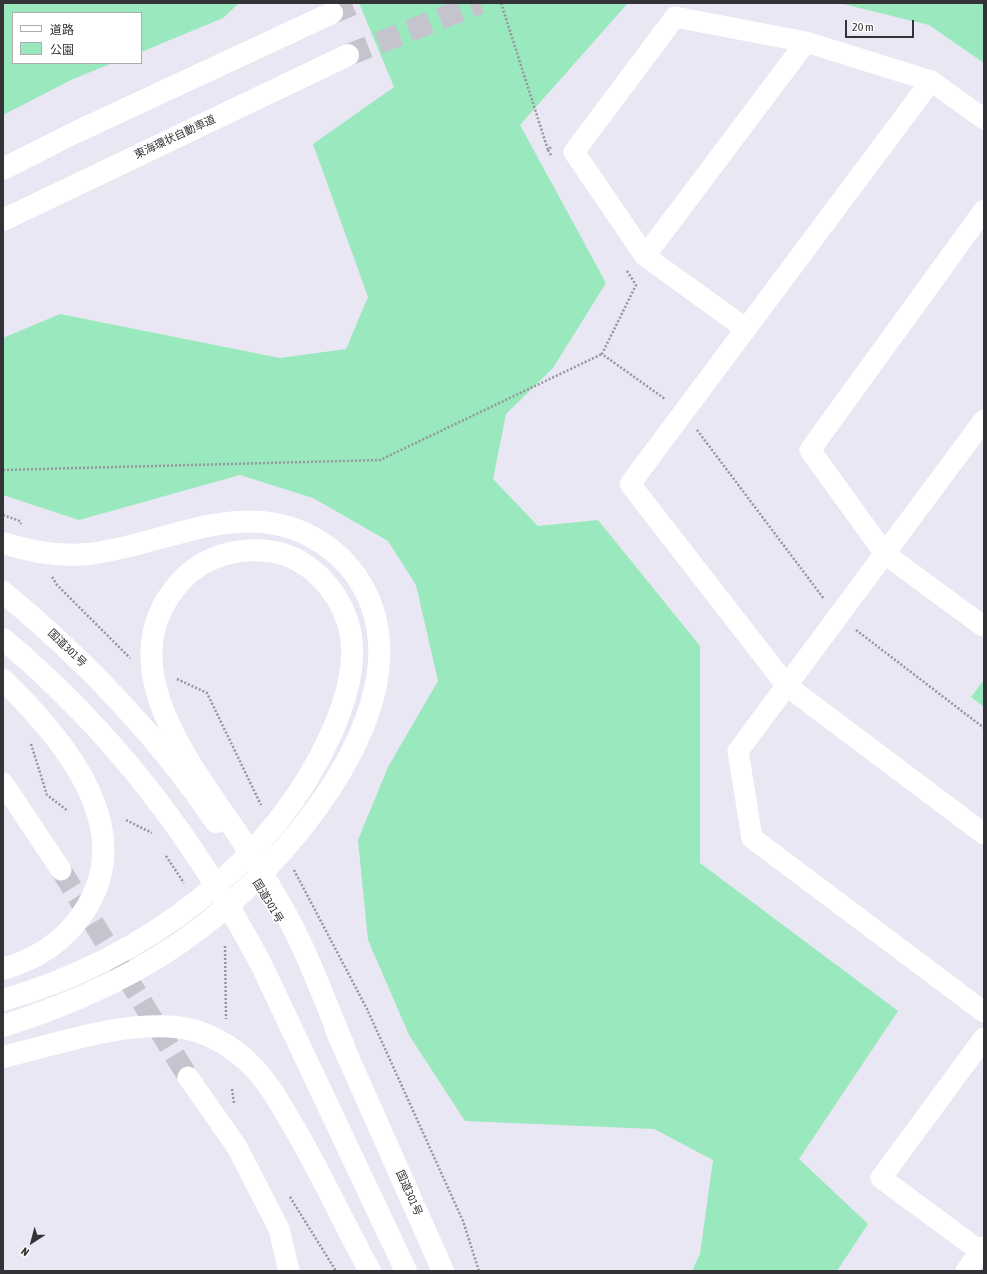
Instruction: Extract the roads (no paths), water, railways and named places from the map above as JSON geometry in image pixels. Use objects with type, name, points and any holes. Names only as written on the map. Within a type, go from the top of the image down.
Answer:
[{"type":"highway","points":[[3,169],[72,134],[332,13]]},
{"type":"highway","name":"東海環状自動車道","points":[[3,220],[348,56]]},
{"type":"highway","points":[[3,543],[32,552],[62,555],[88,554],[116,550],[193,529],[218,524],[241,521],[266,522],[290,527],[312,537],[331,549],[347,564],[359,579],[369,596],[376,618],[380,658],[377,683],[362,729],[350,754],[290,853],[259,877],[202,927],[141,968],[74,1001],[3,1026]]},
{"type":"highway","points":[[3,1000],[54,983],[87,969],[155,931],[186,910],[233,870],[270,815],[313,770],[339,717],[347,692],[351,670],[350,629],[343,609],[332,590],[318,574],[302,562],[284,554],[264,550],[242,550],[222,555],[203,563],[186,576],[170,593],[158,612],[152,632],[151,655],[153,679],[160,705],[171,730],[187,758],[241,838],[290,922],[344,1046]]},
{"type":"highway","name":"国道301号","points":[[3,592],[42,624],[120,702],[162,750],[200,799],[267,899],[295,947],[344,1046],[443,1271]]},
{"type":"highway","points":[[3,638],[38,668],[107,738],[166,810],[199,858],[236,917],[262,966],[406,1271]]},
{"type":"highway","points":[[3,680],[25,701],[54,735],[73,761],[87,786],[97,810],[103,836],[102,858],[98,884],[87,907],[74,927],[56,944],[33,958],[3,968]]},
{"type":"highway","points":[[3,1057],[88,1036],[122,1029],[150,1026],[177,1027],[196,1031],[216,1039],[252,1066],[283,1108],[370,1271]]},
{"type":"street","points":[[746,329],[645,256],[574,152],[675,17],[806,42],[931,81],[984,119]]},
{"type":"street","points":[[645,256],[806,42]]},
{"type":"street","points":[[931,81],[630,484],[787,686],[984,834]]},
{"type":"street","points":[[984,210],[810,450],[885,554],[983,626],[984,624]]},
{"type":"street","points":[[984,420],[738,751],[752,838],[984,1012]]},
{"type":"street","points":[[3,783],[61,870]]},
{"type":"street","points":[[966,1271],[983,1251],[881,1178],[984,1038]]},
{"type":"street","points":[[188,1077],[237,1147],[279,1229],[289,1271]]},
{"type":"tunnel","points":[[332,13],[356,3]]},
{"type":"tunnel","points":[[348,55],[480,3]]},
{"type":"tunnel","points":[[61,870],[188,1077]]}]
